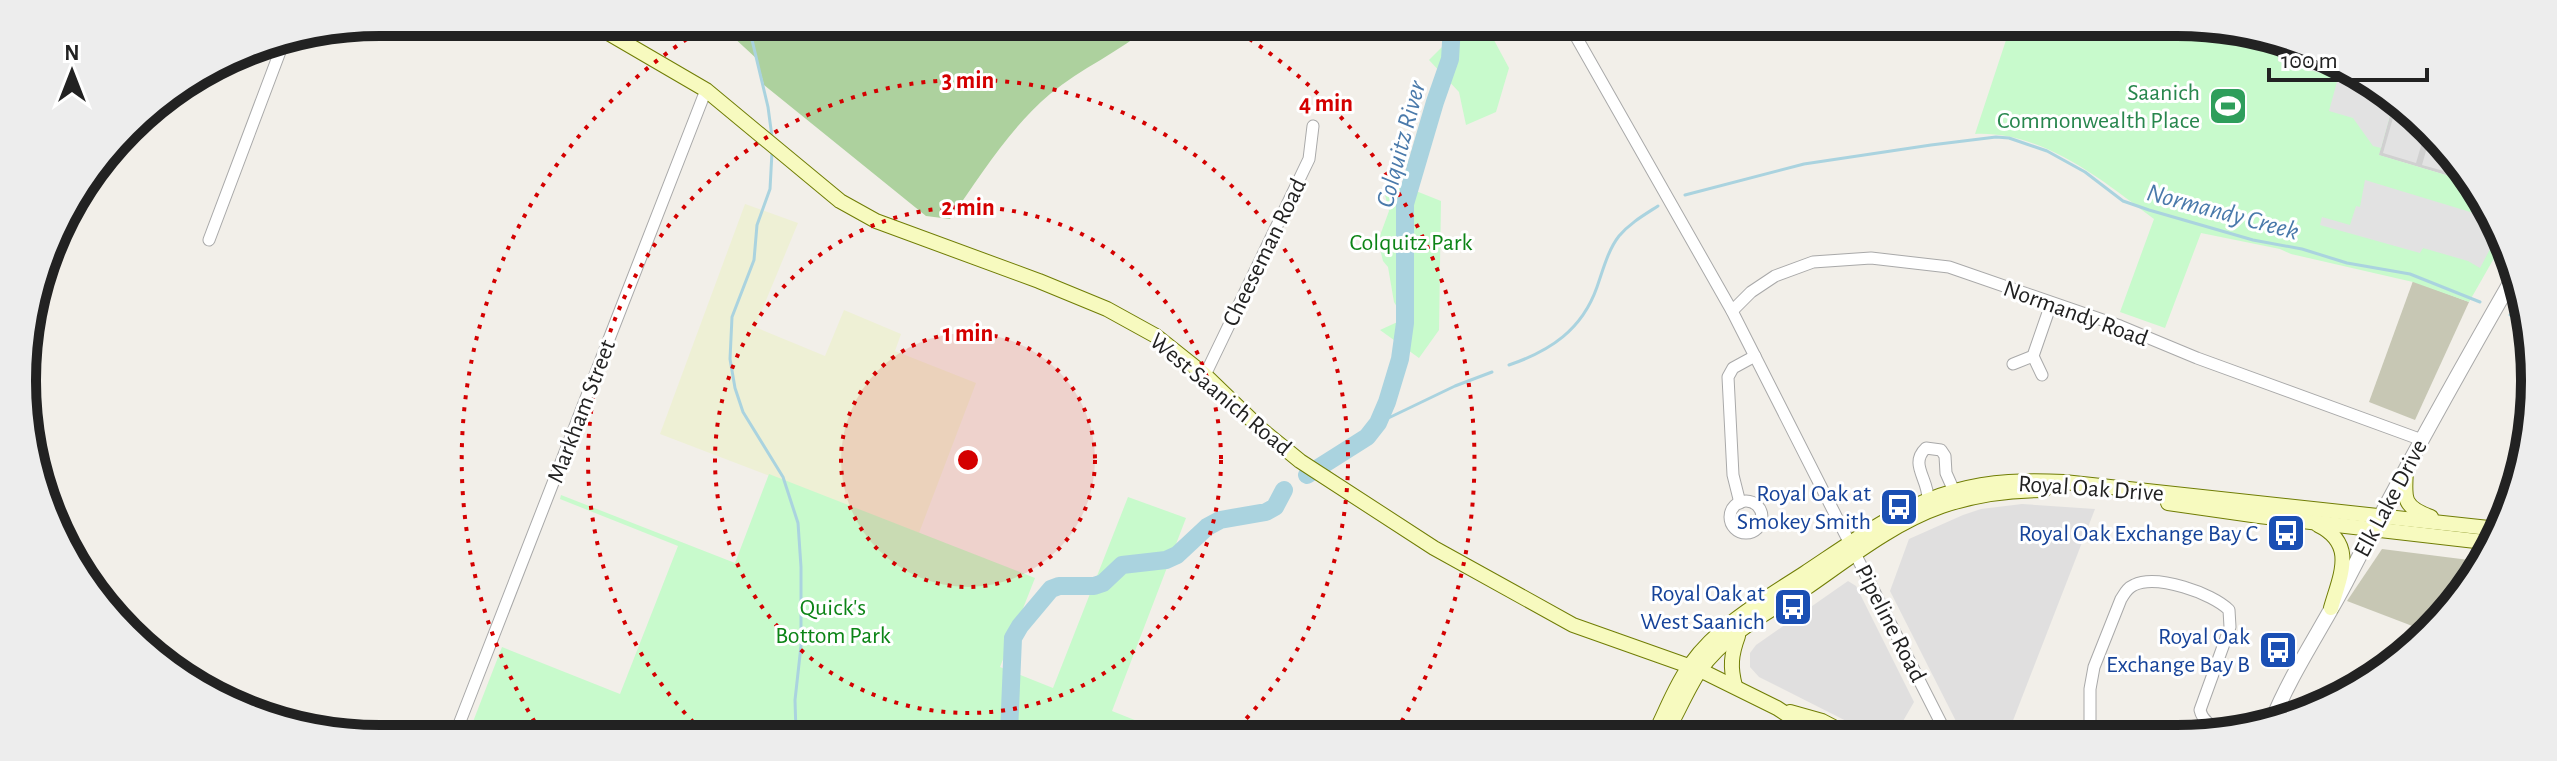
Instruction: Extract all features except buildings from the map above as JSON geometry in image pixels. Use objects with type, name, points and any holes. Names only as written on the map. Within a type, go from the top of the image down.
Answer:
[{"type":"main road","name":"West Saanich Road","points":[[613,36],[706,90],[840,201],[876,221],[1107,309],[1156,336],[1205,375],[1262,430],[1300,461],[1401,528],[1573,625],[1695,668],[1777,708],[1803,725]]},
{"type":"main road","points":[[2406,471],[2408,504],[2415,511],[2450,524]]},
{"type":"main road","name":"Royal Oak Drive","points":[[1695,668],[1727,627],[1765,599],[1853,548],[1928,499],[1988,483],[2064,482],[2376,523],[2481,541]]},
{"type":"main road","name":"Royal Oak Drive","points":[[1695,668],[1853,548],[1938,507],[2012,490],[2053,490],[2314,523],[2450,524],[2487,528]]},
{"type":"main road","points":[[2314,523],[2328,530],[2341,546],[2342,567],[2331,608]]},
{"type":"main road","points":[[1735,686],[1730,668],[1740,632]]},
{"type":"main road","points":[[1660,725],[1695,668]]},
{"type":"main road","points":[[1669,725],[1695,668]]},
{"type":"main road","name":"West Saanich Road","points":[[1777,708],[1830,725]]},
{"type":"street","name":"Pipeline Road","points":[[1576,36],[1732,311],[1942,725]]},
{"type":"street","points":[[209,240],[280,51]]},
{"type":"street","name":"Markham Street","points":[[459,725],[706,90]]},
{"type":"street","name":"Cheeseman Road","points":[[1205,375],[1309,159],[1313,126]]},
{"type":"street","name":"Normandy Road","points":[[1732,311],[1751,292],[1794,267],[1853,258],[1913,261],[1949,267],[2120,326],[2422,440]]},
{"type":"street","name":"Elk Lake Drive","points":[[2277,710],[2300,661],[2508,287]]},
{"type":"street","points":[[2042,375],[2033,356],[2051,304]]},
{"type":"street","points":[[1740,503],[1733,475],[1728,377],[1733,368],[1755,356]]},
{"type":"street","points":[[2013,364],[2033,356]]},
{"type":"street","points":[[1928,499],[1928,486],[1918,467],[1918,460],[1926,448],[1941,450],[1945,456],[1946,473],[1954,491]]},
{"type":"street","points":[[2090,725],[2090,689],[2094,667],[2127,589],[2145,582],[2200,590],[2229,610],[2230,627],[2200,710],[2207,723]]},
{"type":"shaded area","points":[[2248,44],[2287,54],[2308,62],[2349,82],[2391,111],[2381,148],[2373,146],[2353,118],[2329,111],[2338,78],[2278,61],[2279,53]]},
{"type":"shaded area","points":[[2391,111],[2436,153],[2455,178],[2378,155]]},
{"type":"shaded area","points":[[2394,113],[2423,140],[2416,163],[2383,153]]},
{"type":"shaded area","points":[[2428,145],[2452,173],[2422,165]]},
{"type":"shaded area","points":[[2365,180],[2478,214],[2493,244],[2480,268],[2468,261],[2423,248],[2420,253],[2320,225],[2322,217],[2350,225],[2356,206],[2360,207]]},
{"type":"shaded area","points":[[745,204],[798,223],[755,327],[825,356],[844,310],[901,334],[895,351],[976,383],[919,533],[660,434]]},
{"type":"shaded area","points":[[2413,281],[2469,302],[2415,420],[2369,402]]},
{"type":"shaded area","points":[[2022,504],[2095,509],[2011,725],[1958,725],[1890,591],[1909,539],[1981,509]]},
{"type":"shaded area","points":[[2382,549],[2470,560],[2436,608],[2416,628],[2347,601]]},
{"type":"shaded area","points":[[1848,581],[1856,586],[1914,702],[1901,725],[1854,725],[1759,677],[1750,667],[1750,653],[1756,645]]},
{"type":"green space","points":[[732,36],[1137,36],[1062,85],[1035,108],[996,153],[950,219],[926,216],[764,85],[757,59]]},
{"type":"green space","points":[[1453,36],[1492,36],[1509,68],[1496,112],[1466,125],[1459,92],[1429,60]]},
{"type":"green space","points":[[2007,36],[2199,37],[2266,48],[2308,62],[2349,82],[2391,111],[2379,155],[2455,178],[2475,208],[2497,256],[2469,302],[2413,282],[2201,233],[2165,328],[2120,312],[2154,219],[2092,174],[2048,149],[2000,135],[1975,134]]},
{"type":"green space","name":"Colquitz Park","points":[[1396,183],[1441,201],[1439,330],[1419,358],[1380,330],[1404,319],[1394,302],[1388,267],[1383,261],[1378,241],[1389,211],[1385,195]]},
{"type":"green space","name":"Quick's Bottom Park","points":[[769,474],[1035,578],[1000,667],[1053,688],[1128,497],[1186,518],[1112,711],[1147,725],[472,725],[502,647],[620,694],[678,546],[560,499],[561,495],[735,563]]},
{"type":"waterway","points":[[751,36],[772,137]]},
{"type":"waterway","name":"Colquitz River","points":[[1307,475],[1367,437],[1378,423],[1387,402],[1400,359],[1405,323],[1405,204],[1450,59],[1451,36]]},
{"type":"waterway","name":"Normandy Creek","points":[[1685,195],[1804,164],[1931,145],[2009,138],[2047,151],[2085,172],[2123,201],[2253,240],[2302,249],[2347,263],[2410,274],[2480,302]]},
{"type":"waterway","points":[[772,152],[770,189],[757,225],[754,260],[732,317],[730,359],[743,412],[783,477],[798,523],[801,646],[795,700],[796,725]]},
{"type":"waterway","name":"Normandy Creek","points":[[1509,365],[1551,346],[1573,327],[1591,302],[1619,236],[1658,206]]},
{"type":"waterway","name":"Normandy Creek","points":[[2510,315],[2515,317]]},
{"type":"waterway","name":"Normandy Creek","points":[[1378,423],[1492,372]]},
{"type":"waterway","name":"Colquitz River","points":[[1009,725],[1013,638],[1051,589],[1059,586],[1094,586],[1103,583],[1122,565],[1166,560],[1177,555],[1207,527],[1220,520],[1266,512],[1275,507],[1284,490]]},
{"type":"place","name":"Saanich Commonwealth Place","points":[[2228,106]]},
{"type":"place","name":"Royal Oak at Smokey Smith","points":[[1899,507]]},
{"type":"place","name":"Royal Oak Exchange Bay C","points":[[2286,533]]},
{"type":"place","name":"Royal Oak at West Saanich","points":[[1793,607]]},
{"type":"place","name":"Royal Oak Exchange Bay B","points":[[2278,650]]}]
